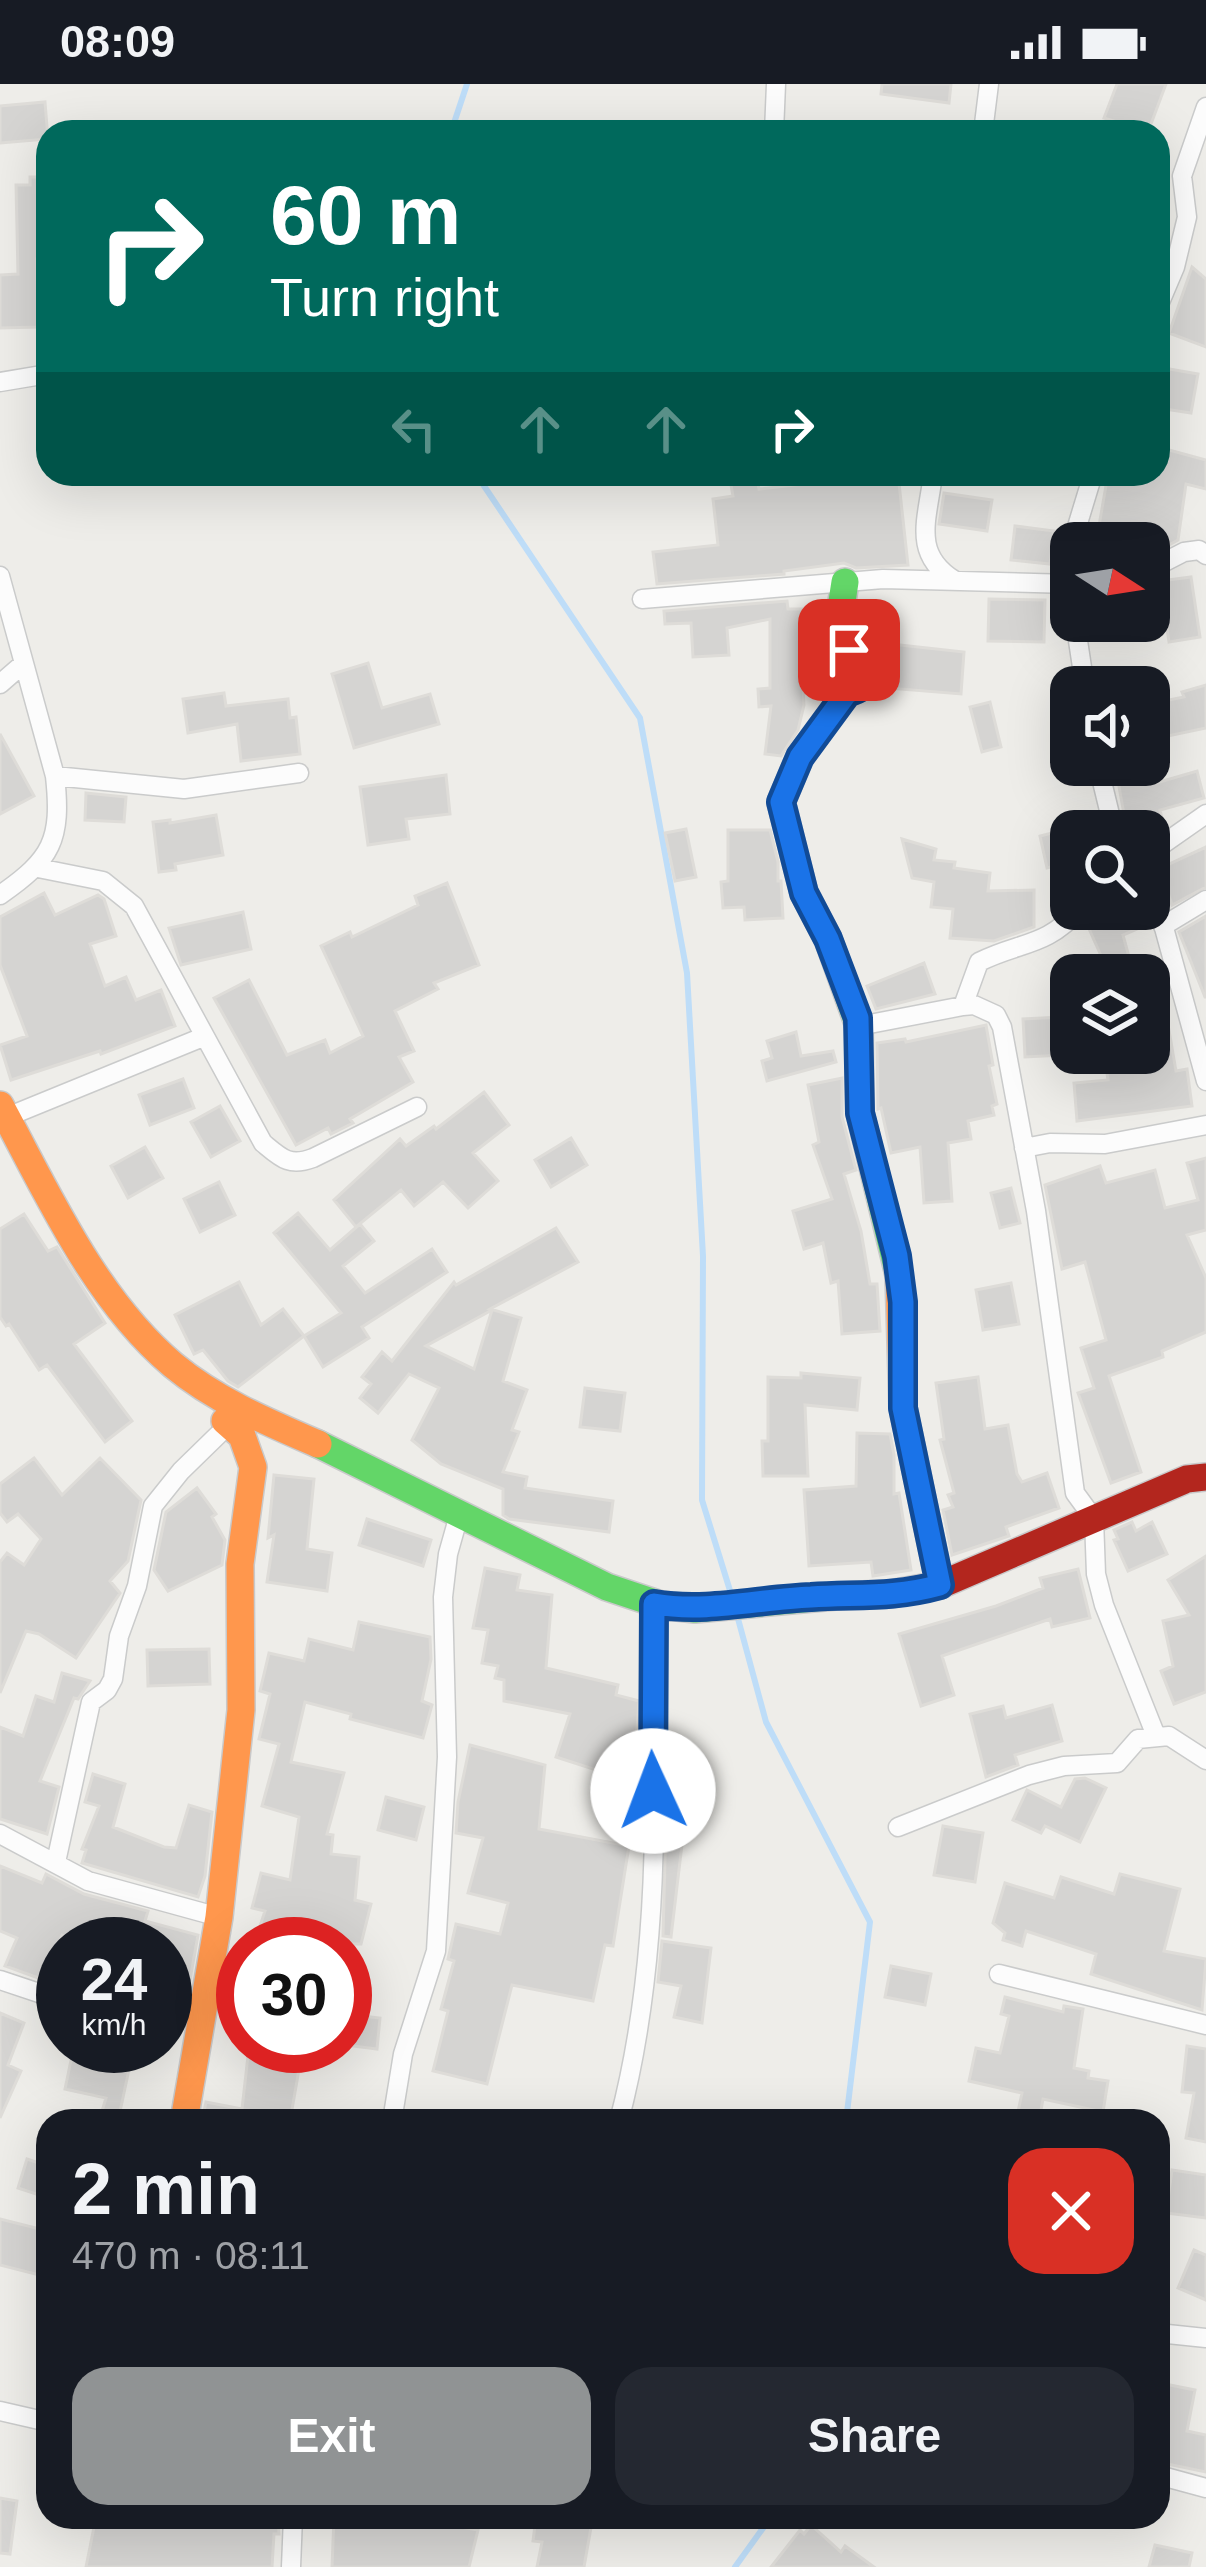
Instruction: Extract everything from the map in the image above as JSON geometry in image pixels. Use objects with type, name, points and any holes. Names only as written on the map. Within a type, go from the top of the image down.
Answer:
[{"type":"street","points":[[774,120],[776,84]]},
{"type":"street","points":[[984,120],[988,84]]},
{"type":"street","points":[[1170,279],[1196,205],[1180,184],[1206,107]]},
{"type":"street","points":[[0,382],[36,376]]},
{"type":"street","points":[[932,486],[926,555],[936,569],[954,580]]},
{"type":"street","points":[[1079,522],[1090,486]]},
{"type":"street","points":[[1170,559],[1198,550],[1206,555]]},
{"type":"street","points":[[0,576],[55,776],[55,830],[38,868],[0,895]]},
{"type":"street","points":[[642,599],[845,582],[954,580],[1050,587]]},
{"type":"street","points":[[845,582],[839,624],[858,676],[857,689],[847,693],[800,757],[781,802],[804,893],[828,939],[859,1026],[860,1113],[897,1256],[903,1302],[903,1408],[940,1585]]},
{"type":"street","points":[[0,684],[22,664]]},
{"type":"street","points":[[55,776],[184,789],[299,773]]},
{"type":"street","points":[[1170,839],[1206,814]]},
{"type":"street","points":[[38,868],[103,881],[134,906],[263,1143],[287,1163],[313,1158],[417,1107]]},
{"type":"street","points":[[1170,922],[1206,900]]},
{"type":"street","points":[[963,1006],[979,962],[1000,952],[1035,946],[1054,930]]},
{"type":"street","points":[[1164,930],[1206,1081]]},
{"type":"street","points":[[859,1026],[963,1006],[988,1010],[1002,1027],[1075,1493],[1094,1519],[1096,1574],[1104,1605],[1156,1736]]},
{"type":"street","points":[[203,1037],[3,1111],[77,1244],[148,1342],[227,1411],[607,1587],[681,1609],[810,1597],[876,1598],[940,1585],[1187,1479],[1206,1477]]},
{"type":"street","points":[[1024,1148],[1050,1143],[1105,1144],[1206,1125]]},
{"type":"street","points":[[56,1862],[91,1702],[107,1690],[113,1678],[119,1636],[137,1586],[153,1506],[221,1432],[227,1411]]},
{"type":"street","points":[[0,1834],[88,1881],[219,1917],[236,1784],[241,1710],[240,1564],[253,1467],[250,1451],[227,1411]]},
{"type":"street","points":[[394,2109],[403,2054],[436,1951],[447,1757],[443,1597],[459,1515]]},
{"type":"street","points":[[622,2109],[647,1964],[654,1826],[654,1604]]},
{"type":"street","points":[[898,1827],[1029,1775],[1064,1766],[1117,1763],[1138,1739],[1169,1736],[1206,1760]]},
{"type":"street","points":[[186,2109],[216,1934]]},
{"type":"street","points":[[999,1974],[1206,2025]]},
{"type":"street","points":[[0,1980],[36,1992]]},
{"type":"street","points":[[1170,2334],[1206,2338]]},
{"type":"street","points":[[0,2411],[36,2419]]},
{"type":"street","points":[[1170,2478],[1206,2488]]},
{"type":"street","points":[[290,2567],[292,2529]]},
{"type":"building","points":[[882,84],[951,84],[949,103],[881,94]]},
{"type":"building","points":[[1117,84],[1166,84],[1152,120],[1104,118]]},
{"type":"building","points":[[45,102],[46,120],[36,120],[36,140],[0,143],[0,106]]},
{"type":"building","points":[[30,177],[36,177],[36,327],[0,328],[0,275],[18,274],[16,185],[30,185]]},
{"type":"building","points":[[1192,267],[1206,279],[1206,347],[1170,330]]},
{"type":"building","points":[[1170,369],[1198,374],[1191,413],[1170,410]]},
{"type":"building","points":[[1170,450],[1206,460],[1206,489],[1186,484],[1178,540],[1170,544],[1170,522],[1100,522],[1106,486],[1170,486]]},
{"type":"building","points":[[731,486],[899,486],[908,565],[856,568],[844,563],[784,574],[657,584],[653,552],[718,545],[713,499],[733,496]]},
{"type":"building","points":[[944,493],[992,500],[987,531],[939,524]]},
{"type":"building","points":[[1015,526],[1050,530],[1050,564],[1011,560]]},
{"type":"building","points":[[1191,577],[1200,637],[1170,642],[1170,580]]},
{"type":"building","points":[[989,599],[1045,600],[1044,642],[988,641]]},
{"type":"building","points":[[787,601],[788,609],[806,609],[806,647],[829,648],[839,677],[831,684],[803,685],[798,730],[781,756],[765,754],[771,706],[759,707],[758,689],[770,688],[770,619],[727,628],[729,655],[693,657],[691,623],[665,624],[664,611]]},
{"type":"building","points":[[891,644],[964,652],[961,694],[887,688]]},
{"type":"building","points":[[368,663],[382,708],[430,694],[439,724],[354,748],[332,674]]},
{"type":"building","points":[[1206,685],[1206,728],[1170,736],[1170,700],[1184,697],[1182,692]]},
{"type":"building","points":[[224,693],[226,706],[288,699],[290,718],[296,717],[300,754],[241,761],[237,724],[188,733],[183,699]]},
{"type":"building","points":[[990,702],[1001,747],[982,752],[970,707]]},
{"type":"building","points":[[0,734],[34,796],[0,814]]},
{"type":"building","points":[[1197,771],[1204,798],[1160,810],[1123,810],[1119,786],[1170,786],[1170,779]]},
{"type":"building","points":[[446,775],[450,814],[406,819],[409,839],[368,845],[360,787]]},
{"type":"building","points":[[86,793],[126,797],[124,822],[85,820]]},
{"type":"building","points":[[216,815],[223,855],[175,864],[176,870],[159,872],[153,822]]},
{"type":"building","points":[[686,829],[696,877],[675,881],[665,833]]},
{"type":"building","points":[[728,830],[770,830],[783,918],[745,920],[744,907],[723,908],[721,882],[728,881]]},
{"type":"building","points":[[1050,833],[1050,867],[1047,868],[1040,836]]},
{"type":"building","points":[[902,839],[936,849],[934,860],[955,862],[954,868],[990,873],[988,891],[1034,890],[1034,927],[994,941],[950,938],[953,909],[931,907],[934,882],[912,878]]},
{"type":"building","points":[[1206,847],[1206,887],[1172,905],[1170,864]]},
{"type":"building","points":[[447,883],[479,965],[434,983],[438,989],[395,1011],[414,1051],[399,1057],[413,1082],[350,1119],[353,1123],[331,1134],[328,1128],[296,1145],[214,998],[249,980],[287,1055],[325,1040],[330,1053],[363,1036],[321,946],[350,932],[352,937],[418,905],[415,896]]},
{"type":"building","points":[[44,893],[55,915],[98,895],[104,899],[116,936],[90,944],[105,986],[126,977],[136,1000],[161,990],[175,1026],[11,1080],[0,1045],[27,1036],[0,965],[0,917]]},
{"type":"building","points":[[243,912],[251,949],[181,965],[169,928]]},
{"type":"building","points":[[1206,916],[1206,997],[1205,997],[1179,932]]},
{"type":"building","points":[[1090,930],[1135,930],[1123,935],[1128,954],[1100,954]]},
{"type":"building","points":[[924,963],[935,994],[876,1009],[867,986]]},
{"type":"building","points":[[1050,1018],[1050,1056],[1025,1057],[1023,1019]]},
{"type":"building","points":[[986,1025],[997,1104],[992,1106],[994,1115],[968,1121],[971,1139],[948,1143],[952,1201],[924,1203],[920,1147],[891,1153],[878,1109],[877,1043],[906,1042]]},
{"type":"building","points":[[796,1032],[801,1056],[833,1051],[836,1062],[767,1081],[762,1061],[772,1058],[767,1041]]},
{"type":"building","points":[[1170,1036],[1176,1071],[1187,1069],[1192,1106],[1077,1121],[1074,1083],[1108,1080],[1107,1074],[1170,1074]]},
{"type":"building","points":[[842,1078],[842,1117],[856,1170],[844,1174],[870,1284],[877,1284],[880,1331],[842,1334],[838,1281],[831,1283],[823,1243],[804,1249],[793,1211],[832,1199],[813,1145],[819,1142],[808,1085]]},
{"type":"building","points":[[183,1079],[194,1108],[150,1125],[139,1095]]},
{"type":"building","points":[[484,1092],[509,1125],[473,1153],[498,1181],[468,1208],[443,1182],[414,1206],[401,1190],[356,1227],[334,1200],[400,1139],[406,1146]]},
{"type":"building","points":[[220,1106],[240,1141],[211,1157],[191,1122]]},
{"type":"building","points":[[571,1138],[587,1165],[551,1187],[535,1160]]},
{"type":"building","points":[[145,1147],[163,1178],[128,1198],[111,1166]]},
{"type":"building","points":[[1206,1158],[1206,1230],[1187,1235],[1206,1278],[1206,1332],[1162,1351],[1163,1357],[1109,1376],[1141,1472],[1111,1483],[1078,1393],[1094,1388],[1081,1348],[1106,1340],[1085,1262],[1062,1269],[1045,1185],[1100,1166],[1106,1183],[1155,1170],[1165,1208],[1198,1200],[1187,1163]]},
{"type":"building","points":[[219,1182],[235,1215],[200,1232],[184,1199]]},
{"type":"building","points":[[1011,1188],[1020,1223],[1000,1228],[991,1193]]},
{"type":"building","points":[[298,1213],[330,1250],[360,1224],[374,1241],[343,1266],[365,1293],[432,1249],[447,1272],[362,1327],[369,1338],[323,1367],[304,1336],[341,1313],[274,1233]]},
{"type":"building","points":[[24,1214],[48,1251],[57,1247],[105,1323],[74,1344],[132,1421],[105,1442],[47,1365],[39,1370],[0,1317],[0,1229]]},
{"type":"building","points":[[556,1228],[578,1262],[490,1309],[521,1318],[503,1381],[527,1390],[512,1430],[519,1432],[503,1472],[527,1477],[525,1488],[613,1501],[609,1532],[509,1519],[503,1515],[503,1489],[441,1464],[412,1440],[439,1388],[409,1374],[378,1413],[360,1398],[371,1384],[362,1377],[382,1352],[392,1361],[454,1282]],"holes":[[[492,1310],[474,1369],[426,1346]]]},
{"type":"building","points":[[239,1282],[261,1325],[283,1309],[304,1336],[238,1387],[203,1350],[194,1354],[175,1315]]},
{"type":"building","points":[[1011,1283],[1019,1324],[983,1330],[976,1290]]},
{"type":"building","points":[[801,1373],[860,1378],[857,1410],[805,1405],[808,1476],[763,1476],[768,1377],[801,1378]]},
{"type":"building","points":[[978,1377],[985,1429],[1008,1425],[1017,1474],[1022,1482],[1047,1473],[1059,1508],[1006,1527],[1009,1536],[952,1555],[943,1510],[953,1507],[948,1495],[954,1493],[940,1440],[944,1439],[936,1383]]},
{"type":"building","points":[[585,1388],[625,1393],[620,1431],[580,1427]]},
{"type":"building","points":[[857,1433],[890,1434],[894,1494],[899,1493],[911,1570],[873,1576],[871,1562],[809,1566],[804,1490],[856,1486]]},
{"type":"building","points":[[34,1458],[62,1495],[100,1458],[141,1500],[128,1561],[110,1581],[120,1593],[76,1658],[26,1631],[0,1693],[0,1562],[7,1553],[24,1565],[41,1539],[18,1514],[7,1522],[0,1513],[0,1484]]},
{"type":"building","points":[[274,1475],[314,1479],[307,1549],[332,1553],[327,1591],[267,1582],[274,1535],[268,1538]]},
{"type":"building","points":[[197,1488],[216,1514],[212,1517],[225,1540],[222,1565],[168,1591],[154,1570],[166,1512]]},
{"type":"building","points":[[367,1519],[431,1540],[423,1566],[359,1545]]},
{"type":"building","points":[[1132,1522],[1136,1531],[1152,1522],[1167,1554],[1128,1571],[1114,1530]]},
{"type":"building","points":[[1206,1556],[1206,1692],[1174,1704],[1161,1671],[1173,1666],[1163,1621],[1189,1615],[1168,1580]]},
{"type":"building","points":[[485,1568],[520,1575],[517,1590],[552,1595],[546,1668],[618,1685],[616,1695],[639,1701],[636,1743],[624,1779],[556,1757],[570,1714],[504,1701],[504,1680],[495,1678],[498,1666],[482,1663],[488,1630],[473,1628]]},
{"type":"building","points":[[1078,1569],[1090,1618],[1052,1627],[1050,1619],[942,1656],[954,1695],[921,1706],[899,1634],[996,1606],[1043,1588],[1040,1578]]},
{"type":"building","points":[[359,1622],[430,1637],[431,1659],[422,1701],[432,1705],[423,1738],[305,1702],[291,1762],[344,1773],[327,1834],[333,1835],[331,1854],[359,1857],[355,1900],[371,1904],[368,1917],[263,1917],[265,1911],[252,1908],[261,1873],[290,1880],[299,1817],[262,1806],[279,1744],[259,1739],[270,1694],[260,1691],[269,1653],[304,1661],[309,1639],[353,1650]]},
{"type":"building","points":[[209,1649],[210,1684],[148,1686],[147,1650]]},
{"type":"building","points":[[62,1673],[90,1681],[74,1698],[40,1781],[59,1787],[47,1834],[0,1819],[0,1727],[23,1736],[36,1696],[54,1702]]},
{"type":"building","points":[[1052,1705],[1062,1741],[1015,1755],[1018,1765],[986,1777],[970,1714],[1003,1706],[1006,1718]]},
{"type":"building","points":[[470,1745],[545,1765],[539,1829],[629,1846],[613,1946],[605,1945],[593,2001],[512,1985],[487,2084],[433,2071],[448,2011],[441,2009],[454,1961],[448,1959],[456,1924],[500,1934],[508,1903],[468,1893],[483,1838],[456,1833]]},
{"type":"building","points":[[93,1774],[125,1784],[113,1827],[164,1847],[176,1848],[189,1805],[212,1812],[198,1897],[82,1863],[86,1850],[82,1849],[99,1806],[85,1802]]},
{"type":"building","points":[[1085,1778],[1106,1788],[1080,1842],[1045,1826],[1041,1833],[1013,1820],[1027,1790],[1061,1807],[1075,1779]]},
{"type":"building","points":[[685,1782],[686,1811],[671,1937],[663,1936],[667,1783]]},
{"type":"building","points":[[386,1797],[424,1807],[416,1840],[378,1830]]},
{"type":"building","points":[[943,1826],[983,1833],[975,1882],[934,1875]]},
{"type":"building","points":[[0,1866],[42,1883],[46,1874],[84,1894],[148,1911],[146,1917],[36,1917],[36,1977],[5,1966],[17,1938],[0,1931]]},
{"type":"building","points":[[1120,1874],[1180,1889],[1164,1951],[1206,1959],[1202,2010],[1091,1974],[1096,1954],[1026,1931],[1022,1946],[1003,1940],[1005,1933],[993,1923],[1005,1883],[1054,1898],[1061,1877],[1114,1894]]},
{"type":"building","points":[[192,1933],[198,1935],[192,1968]]},
{"type":"building","points":[[662,1941],[711,1948],[702,2023],[674,2017],[681,1986],[658,1982]]},
{"type":"building","points":[[891,1966],[931,1974],[925,2005],[885,1997]]},
{"type":"building","points":[[1005,1997],[1063,2012],[1064,2006],[1083,2009],[1074,2068],[1089,2071],[1088,2078],[1108,2081],[1103,2109],[1043,2099],[1041,2109],[1019,2109],[1022,2093],[969,2081],[976,2048],[1000,2053],[1009,2016],[1001,2014]]},
{"type":"building","points":[[0,2013],[24,2023],[8,2065],[21,2071],[0,2118]]},
{"type":"building","points":[[372,2017],[380,2018],[377,2049],[372,2048]]},
{"type":"building","points":[[1187,2046],[1206,2049],[1206,2142],[1186,2138],[1194,2093],[1182,2092]]},
{"type":"building","points":[[68,2073],[128,2073],[121,2109],[103,2109],[106,2098],[65,2089]]},
{"type":"building","points":[[246,2073],[298,2073],[292,2109],[242,2109]]},
{"type":"building","points":[[206,2102],[242,2109],[205,2109]]},
{"type":"building","points":[[27,2159],[36,2162],[36,2194],[18,2188]]},
{"type":"building","points":[[1172,2170],[1206,2175],[1206,2218],[1170,2214]]},
{"type":"building","points":[[0,2219],[36,2228],[36,2274],[0,2265]]},
{"type":"building","points":[[1194,2250],[1206,2255],[1206,2300],[1178,2288]]},
{"type":"building","points":[[1170,2385],[1195,2390],[1187,2431],[1206,2435],[1206,2472],[1170,2464]]},
{"type":"building","points":[[0,2498],[17,2501],[10,2554],[0,2553]]},
{"type":"building","points":[[94,2529],[279,2529],[279,2534],[274,2534],[272,2567],[86,2567]]},
{"type":"building","points":[[334,2529],[478,2530],[469,2567],[332,2567]]},
{"type":"building","points":[[534,2529],[591,2529],[584,2567],[537,2567],[542,2542],[533,2541]]},
{"type":"building","points":[[815,2529],[841,2552],[845,2546],[874,2567],[771,2567],[800,2530],[804,2534]]},
{"type":"building","points":[[1155,2545],[1192,2553],[1189,2567],[1149,2567]]},
{"type":"waterway","points":[[455,120],[467,84]]},
{"type":"waterway","points":[[484,486],[640,718],[687,973],[703,1256],[702,1500],[732,1597]]},
{"type":"waterway","points":[[737,1615],[766,1722],[870,1922],[847,2109]]},
{"type":"waterway","points":[[735,2567],[762,2529]]},
{"type":"traffic: fast","points":[[845,582],[839,621],[857,689],[847,693],[800,757],[781,802],[804,893],[828,939],[859,1026],[860,1113],[899,1275]]},
{"type":"traffic: fast","points":[[318,1444],[607,1587],[661,1605],[695,1609],[835,1596]]},
{"type":"traffic: slow","points":[[0,1105],[96,1277],[145,1338],[206,1389],[318,1444]]},
{"type":"traffic: slow","points":[[899,1275],[903,1408],[940,1585]]},
{"type":"traffic: slow","points":[[186,2109],[219,1917],[241,1710],[240,1564],[253,1467],[242,1436],[225,1421]]},
{"type":"traffic: jam","points":[[835,1596],[890,1594],[940,1585],[1187,1479],[1206,1477]]},
{"type":"route","points":[[653,1791],[654,1604],[681,1609],[810,1597],[876,1598],[940,1585],[903,1408],[903,1302],[897,1256],[860,1113],[858,1018],[828,939],[804,893],[781,802],[800,757],[847,693],[857,689],[849,650]]}]
